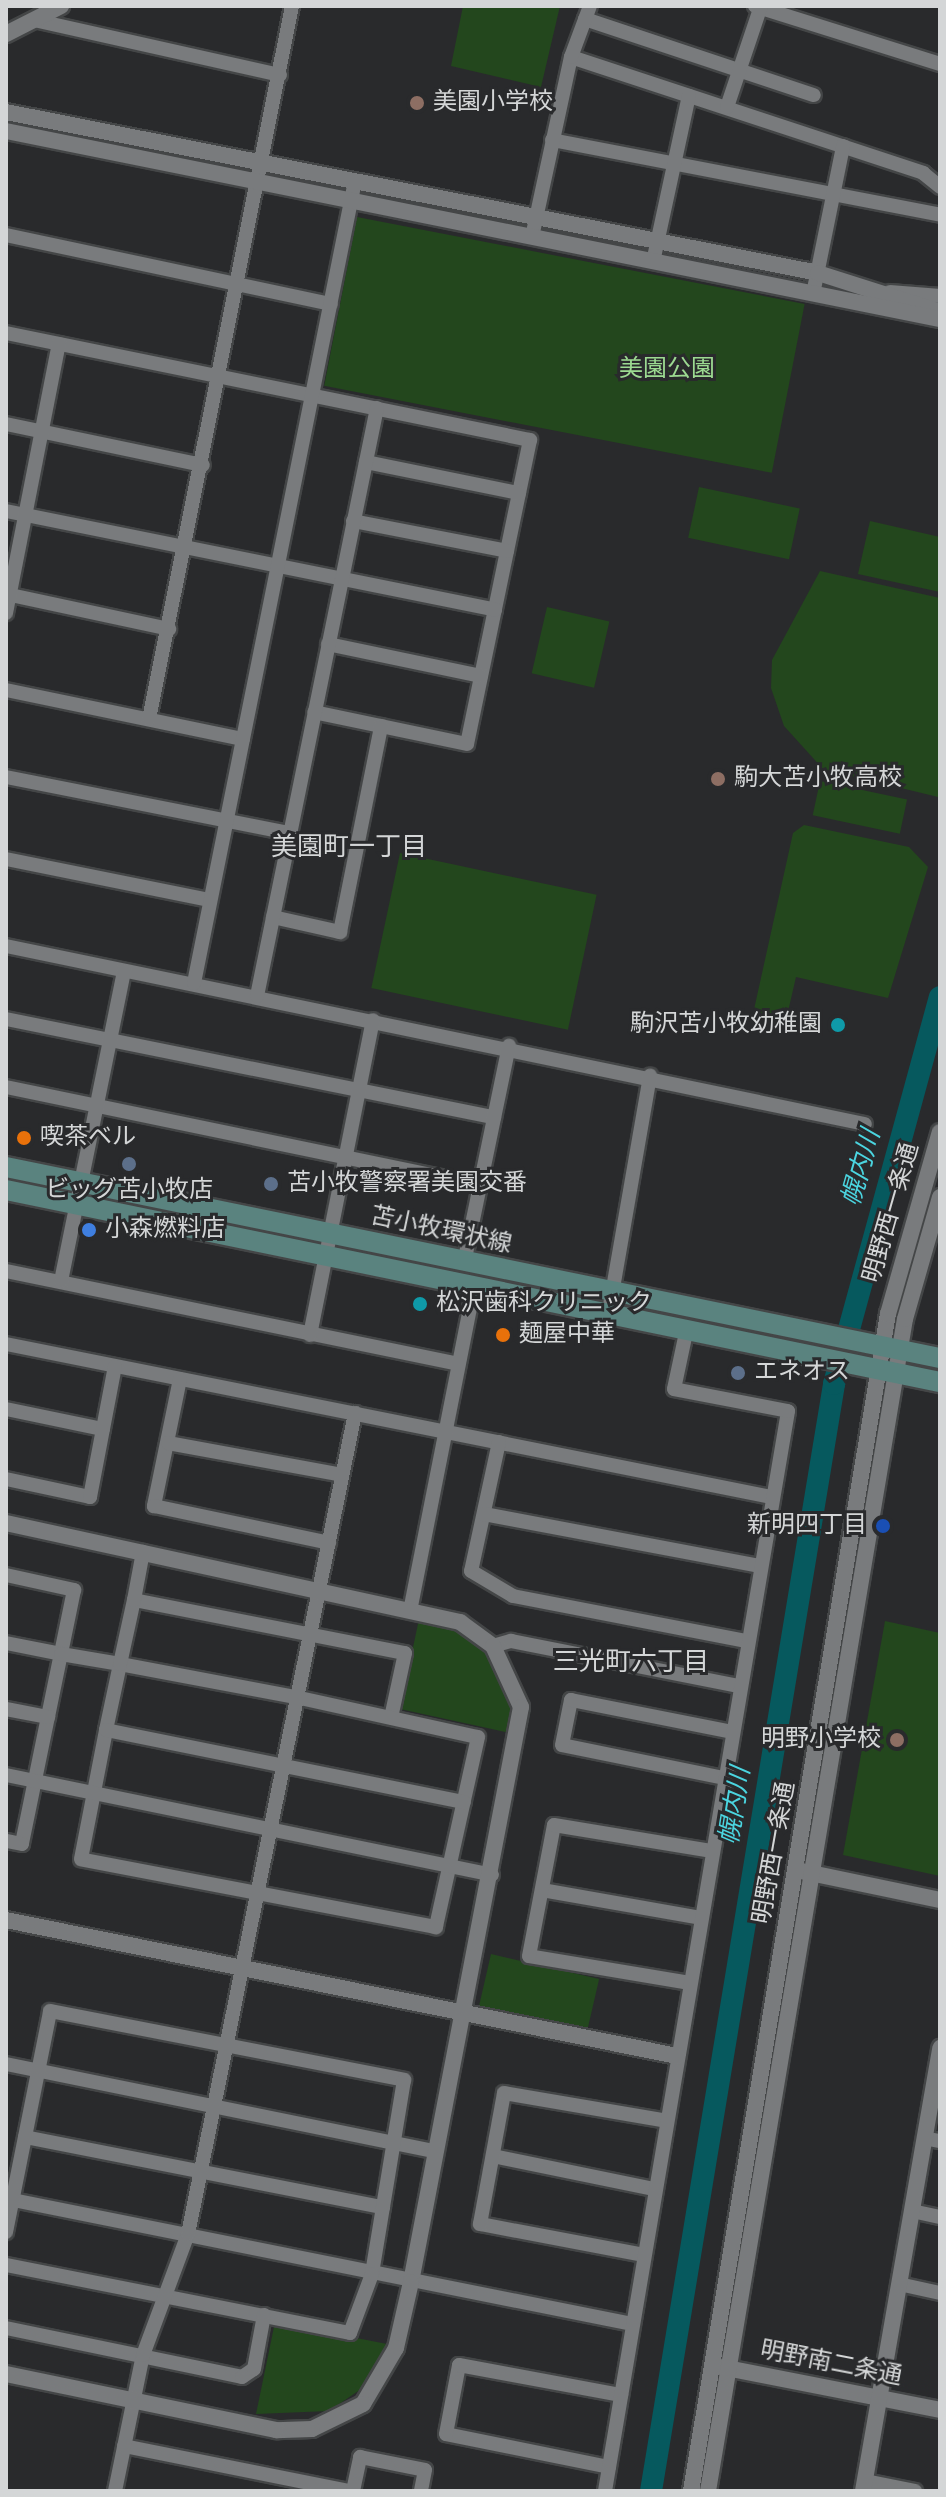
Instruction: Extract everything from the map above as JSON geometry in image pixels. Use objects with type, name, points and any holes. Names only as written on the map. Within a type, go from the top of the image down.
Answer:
[{"type":"main road","name":"苫小牧環状線","points":[[6,1167],[464,1263],[610,1302],[687,1328],[940,1382]]},
{"type":"main road","name":"苫小牧環状線","points":[[6,1190],[474,1288],[610,1302],[940,1358]]},
{"type":"street","points":[[6,34],[61,6]]},
{"type":"street","points":[[149,719],[241,284],[292,6]]},
{"type":"street","points":[[727,107],[759,7],[940,64]]},
{"type":"street","points":[[533,229],[571,57],[587,12],[814,95]]},
{"type":"street","points":[[34,20],[280,75]]},
{"type":"street","points":[[571,57],[923,173],[940,187]]},
{"type":"street","points":[[653,262],[689,96]]},
{"type":"street","points":[[6,112],[354,186],[533,229],[653,262],[940,319]]},
{"type":"street","points":[[6,131],[351,203],[656,245],[818,273],[890,292],[940,312]]},
{"type":"street","points":[[552,140],[940,215]]},
{"type":"street","points":[[813,294],[843,146]]},
{"type":"street","points":[[194,983],[354,186]]},
{"type":"street","points":[[6,235],[331,304]]},
{"type":"street","points":[[890,292],[940,296]]},
{"type":"street","points":[[6,333],[530,440],[467,744],[314,712]]},
{"type":"street","points":[[6,613],[59,344]]},
{"type":"street","points":[[257,996],[377,408]]},
{"type":"street","points":[[6,424],[203,465]]},
{"type":"street","points":[[366,462],[519,493]]},
{"type":"street","points":[[6,511],[495,610]]},
{"type":"street","points":[[353,521],[507,551]]},
{"type":"street","points":[[8,595],[169,629]]},
{"type":"street","points":[[328,644],[481,676]]},
{"type":"street","points":[[6,690],[243,739]]},
{"type":"street","points":[[273,917],[340,932],[381,726]]},
{"type":"street","points":[[6,777],[290,833]]},
{"type":"street","points":[[6,859],[210,900]]},
{"type":"street","points":[[6,946],[509,1046],[865,1124]]},
{"type":"street","points":[[61,1281],[124,971]]},
{"type":"street","points":[[6,1019],[494,1117]]},
{"type":"street","points":[[310,1335],[373,1020]]},
{"type":"street","points":[[464,1263],[509,1046]]},
{"type":"street","points":[[610,1302],[650,1076]]},
{"type":"street","points":[[6,1087],[480,1185]]},
{"type":"street","name":"明野西一条通","points":[[691,2491],[720,2366],[804,1872],[885,1348],[916,1215],[940,1132]]},
{"type":"street","name":"明野西一条通","points":[[885,1348],[937,1220],[940,1197]]},
{"type":"street","points":[[916,1215],[937,1220]]},
{"type":"street","points":[[6,1271],[458,1364]]},
{"type":"street","points":[[411,1606],[474,1288]]},
{"type":"street","points":[[605,2491],[759,1566],[788,1411],[674,1389],[687,1328]]},
{"type":"street","points":[[6,1344],[772,1497]]},
{"type":"street","points":[[6,1479],[90,1497],[115,1366]]},
{"type":"street","points":[[180,1379],[154,1506],[329,1543]]},
{"type":"street","points":[[6,1409],[103,1429]]},
{"type":"street","points":[[115,2491],[143,2355],[188,2234],[300,1698],[355,1413]]},
{"type":"street","points":[[499,1442],[471,1571],[513,1596],[747,1641]]},
{"type":"street","points":[[168,1443],[342,1475]]},
{"type":"street","points":[[484,1514],[759,1566]]},
{"type":"street","points":[[6,1523],[411,1606],[460,1622],[493,1646],[521,1707],[492,1875],[411,2282],[383,2378],[363,2404],[332,2423],[276,2430],[6,2374]]},
{"type":"street","points":[[6,1643],[61,1654],[120,1664],[300,1698],[478,1737],[436,1927],[81,1859],[106,1730],[120,1664],[134,1600],[143,1552]]},
{"type":"street","points":[[6,1575],[74,1590],[22,1844],[6,1841]]},
{"type":"street","points":[[134,1600],[311,1631],[405,1653],[391,1718]]},
{"type":"street","points":[[493,1646],[511,1641],[739,1686]]},
{"type":"street","points":[[724,1778],[562,1745],[571,1700],[732,1732]]},
{"type":"street","points":[[6,1709],[48,1717]]},
{"type":"street","points":[[106,1730],[464,1802]]},
{"type":"street","points":[[6,1775],[451,1864],[492,1875]]},
{"type":"street","points":[[690,1983],[529,1956],[554,1825],[711,1851]]},
{"type":"street","points":[[804,1872],[940,1900]]},
{"type":"street","points":[[542,1890],[701,1918]]},
{"type":"street","points":[[6,1920],[677,2056]]},
{"type":"street","points":[[6,2232],[50,2011],[404,2080],[372,2274],[350,2333],[166,2294],[6,2265]]},
{"type":"street","points":[[915,2491],[864,2486],[912,2211],[932,2139],[939,2059]]},
{"type":"street","points":[[6,2064],[435,2151]]},
{"type":"street","points":[[644,2255],[480,2224],[504,2093],[667,2121]]},
{"type":"street","points":[[25,2137],[383,2207]]},
{"type":"street","points":[[493,2156],[654,2189]]},
{"type":"street","points":[[13,2200],[632,2324]]},
{"type":"street","points":[[912,2211],[940,2217]]},
{"type":"street","points":[[899,2284],[940,2293]]},
{"type":"street","points":[[6,2328],[242,2377],[254,2369],[264,2315]]},
{"type":"street","points":[[609,2467],[446,2434],[459,2365],[621,2395]]},
{"type":"street","name":"明野西一条通","points":[[708,2491],[720,2366]]},
{"type":"street","name":"明野南二条通","points":[[720,2366],[940,2410]]},
{"type":"street","points":[[124,2446],[352,2491],[360,2457],[425,2470],[421,2491]]},
{"type":"green space","points":[[463,6],[560,6],[541,87],[451,66]]},
{"type":"green space","name":"美園公園","points":[[357,217],[805,304],[772,473],[324,386]]},
{"type":"green space","points":[[699,487],[800,508],[789,559],[688,538]]},
{"type":"green space","points":[[870,521],[940,537],[940,592],[858,574]]},
{"type":"green space","points":[[820,571],[940,598],[938,797],[823,769],[784,726],[771,688],[772,660]]},
{"type":"green space","points":[[547,607],[609,621],[594,688],[532,673]]},
{"type":"green space","points":[[820,781],[907,800],[900,834],[813,815]]},
{"type":"green space","points":[[804,825],[909,847],[928,867],[888,998],[796,977],[784,1029],[756,1023],[753,1014],[793,833]]},
{"type":"green space","points":[[400,853],[597,895],[568,1030],[371,988]]},
{"type":"green space","points":[[419,1619],[458,1629],[486,1649],[513,1710],[510,1733],[400,1709]]},
{"type":"green space","name":"明野小学校","points":[[885,1621],[940,1633],[940,1876],[843,1855]]},
{"type":"green space","points":[[491,1954],[599,1979],[587,2031],[479,2006]]},
{"type":"green space","points":[[275,2322],[387,2344],[364,2387],[329,2411],[256,2414]]},
{"type":"waterway","name":"幌内川","points":[[651,2491],[834,1384],[940,997]]},
{"type":"place","name":"美園小学校","points":[[417,103]]},
{"type":"place","name":"駒大苫小牧高校","points":[[718,779]]},
{"type":"place","name":"駒沢苫小牧幼稚園","points":[[838,1025]]},
{"type":"place","name":"喫茶ベル","points":[[24,1138]]},
{"type":"place","name":"ビッグ苫小牧店","points":[[129,1164]]},
{"type":"place","name":"苫小牧警察署美園交番","points":[[271,1184]]},
{"type":"place","name":"小森燃料店","points":[[89,1230]]},
{"type":"place","name":"松沢歯科クリニック","points":[[420,1304]]},
{"type":"place","name":"麺屋中華","points":[[503,1335]]},
{"type":"place","name":"エネオス","points":[[738,1373]]},
{"type":"place","name":"新明四丁目","points":[[883,1526]]},
{"type":"place","name":"明野小学校","points":[[897,1740]]},
{"type":"district","name":"美園町一丁目","points":[[349,848]]},
{"type":"district","name":"三光町六丁目","points":[[631,1663]]}]
